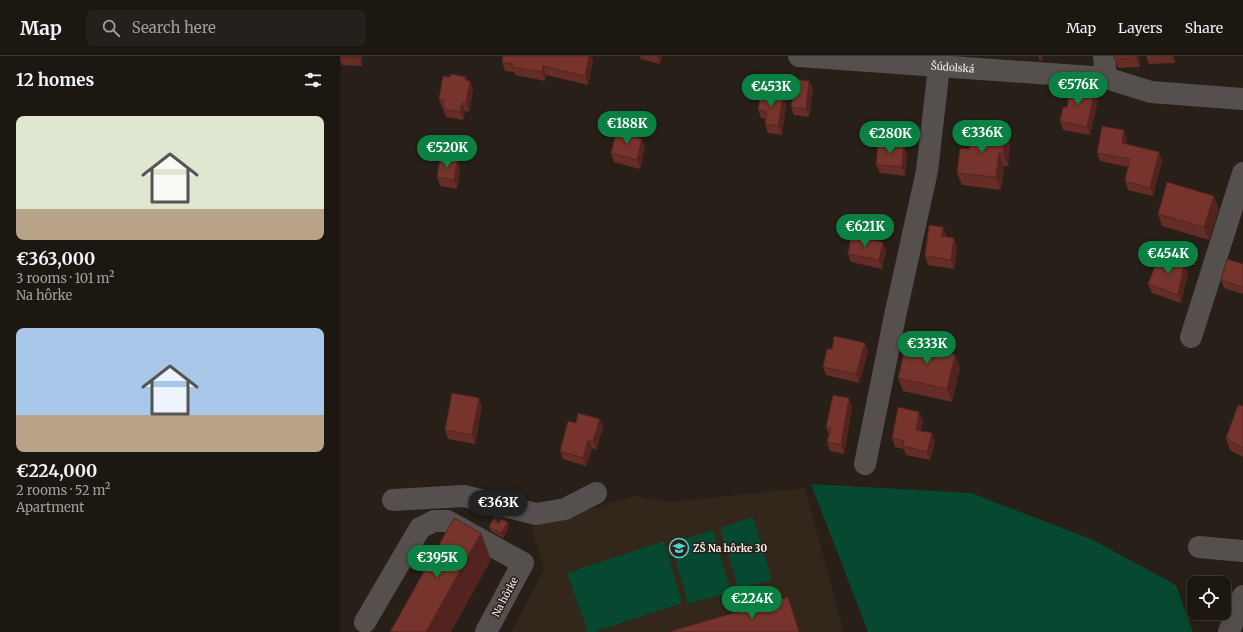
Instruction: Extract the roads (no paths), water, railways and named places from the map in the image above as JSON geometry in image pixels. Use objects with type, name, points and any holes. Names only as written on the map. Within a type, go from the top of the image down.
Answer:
[{"type":"street","name":"Šúdolská","points":[[799,56],[1106,78],[1151,92],[1243,99]]},
{"type":"street","points":[[1104,56],[1106,78]]},
{"type":"street","points":[[865,464],[895,316],[927,171],[939,67]]},
{"type":"street","points":[[1192,337],[1243,173]]},
{"type":"street","points":[[393,500],[464,496],[536,514],[565,509],[596,493]]},
{"type":"street","points":[[365,622],[420,528],[434,521],[432,498]]},
{"type":"street","name":"Na hôrke","points":[[434,521],[446,521],[523,563],[486,632]]},
{"type":"street","points":[[1199,546],[1243,551]]},
{"type":"street","points":[[1229,632],[1243,596]]},
{"type":"place","name":"ZŠ Na hôrke 30","points":[[679,548]]}]
